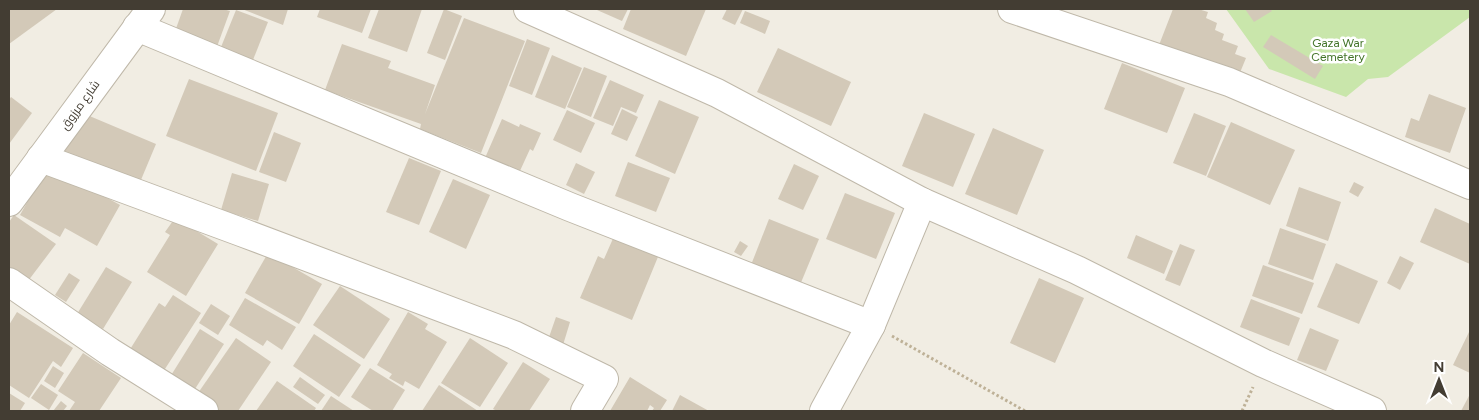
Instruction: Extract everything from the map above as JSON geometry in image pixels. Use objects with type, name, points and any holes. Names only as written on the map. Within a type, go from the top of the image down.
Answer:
[{"type":"street","points":[[528,9],[717,93],[922,202],[1077,270],[1263,363],[1372,411]]},
{"type":"street","points":[[1012,9],[1229,82],[1470,185]]},
{"type":"street","points":[[144,18],[560,203],[871,325]]},
{"type":"street","name":"شارع مرزوق","points":[[9,202],[144,18]]},
{"type":"street","points":[[41,158],[514,335],[604,379],[585,411]]},
{"type":"street","points":[[824,411],[871,325],[922,202]]},
{"type":"street","points":[[9,282],[110,352],[204,411]]},
{"type":"path","points":[[871,325],[1025,411]]},
{"type":"green space","name":"Gaza War Cemetery","points":[[1226,9],[1470,9],[1470,17],[1388,77],[1368,79],[1346,97],[1269,69]]},
{"type":"building","points":[[9,9],[57,9],[9,44]]},
{"type":"building","points":[[183,9],[223,9],[230,11],[215,52],[173,37]]},
{"type":"building","points":[[242,9],[288,9],[283,25]]},
{"type":"building","points":[[320,9],[371,9],[362,33],[317,17]]},
{"type":"building","points":[[379,9],[422,9],[407,52],[368,38]]},
{"type":"building","points":[[444,9],[462,16],[445,60],[427,53]]},
{"type":"building","points":[[597,9],[628,9],[622,21]]},
{"type":"building","points":[[631,9],[706,9],[686,56],[623,29]]},
{"type":"building","points":[[727,9],[743,9],[735,25],[722,19]]},
{"type":"building","points":[[1173,9],[1198,9],[1208,12],[1206,18],[1217,23],[1215,30],[1224,34],[1222,40],[1238,46],[1235,54],[1246,58],[1239,75],[1159,45]]},
{"type":"building","points":[[1245,9],[1270,9],[1272,11],[1254,22]]},
{"type":"building","points":[[236,10],[268,22],[251,65],[219,52]]},
{"type":"building","points":[[745,11],[770,21],[765,34],[740,23]]},
{"type":"building","points":[[464,18],[525,41],[481,153],[420,129],[421,124],[325,90],[342,44],[391,61],[388,68],[435,85],[425,114]]},
{"type":"building","points":[[1271,35],[1323,66],[1315,79],[1263,47]]},
{"type":"building","points":[[527,39],[550,48],[532,95],[509,86]]},
{"type":"building","points":[[778,48],[851,82],[831,126],[757,92]]},
{"type":"building","points":[[552,55],[582,68],[565,109],[535,97]]},
{"type":"building","points":[[1122,63],[1185,88],[1167,133],[1104,109]]},
{"type":"building","points":[[584,67],[607,76],[591,117],[567,107]]},
{"type":"building","points":[[189,79],[278,113],[256,171],[166,136]]},
{"type":"building","points":[[610,80],[644,95],[636,113],[621,107],[613,126],[593,118]]},
{"type":"building","points":[[1429,94],[1466,108],[1450,153],[1405,137],[1411,118],[1419,121]]},
{"type":"building","points":[[11,97],[32,113],[9,144],[9,100]]},
{"type":"building","points":[[659,100],[699,117],[675,174],[635,156]]},
{"type":"building","points":[[622,109],[638,117],[627,141],[611,134]]},
{"type":"building","points":[[567,110],[595,123],[581,153],[553,140]]},
{"type":"building","points":[[80,112],[156,144],[138,187],[62,154]]},
{"type":"building","points":[[924,113],[975,134],[953,187],[902,166]]},
{"type":"building","points":[[1194,113],[1226,126],[1206,176],[1173,163]]},
{"type":"building","points":[[502,119],[519,127],[520,124],[541,133],[533,151],[530,149],[519,173],[485,158]]},
{"type":"building","points":[[1231,122],[1295,150],[1270,205],[1207,177]]},
{"type":"building","points":[[993,128],[1044,150],[1017,215],[965,194]]},
{"type":"building","points":[[274,132],[301,143],[286,182],[259,172]]},
{"type":"building","points":[[409,158],[441,171],[419,225],[386,212]]},
{"type":"building","points":[[628,162],[670,178],[656,212],[615,196]]},
{"type":"building","points":[[576,163],[595,172],[584,194],[566,185]]},
{"type":"building","points":[[794,164],[819,176],[803,210],[778,199]]},
{"type":"building","points":[[48,165],[120,205],[97,246],[65,228],[60,237],[20,215]]},
{"type":"building","points":[[232,173],[269,184],[258,221],[221,210]]},
{"type":"building","points":[[453,179],[490,195],[466,249],[429,232]]},
{"type":"building","points":[[1354,182],[1364,187],[1358,197],[1349,192]]},
{"type":"building","points":[[1299,187],[1341,202],[1328,241],[1286,226]]},
{"type":"building","points":[[845,193],[895,213],[876,259],[826,239]]},
{"type":"building","points":[[1435,208],[1470,224],[1470,264],[1420,242]]},
{"type":"building","points":[[14,215],[56,244],[25,285],[9,274],[9,222]]},
{"type":"building","points":[[175,218],[218,244],[186,296],[147,272],[170,235],[165,232]]},
{"type":"building","points":[[769,219],[819,239],[800,285],[751,265]]},
{"type":"building","points":[[1280,228],[1326,244],[1313,280],[1268,264]]},
{"type":"building","points":[[615,234],[660,252],[632,320],[580,298],[598,256],[604,259]]},
{"type":"building","points":[[1136,235],[1173,251],[1164,274],[1127,258]]},
{"type":"building","points":[[740,241],[748,246],[741,256],[734,252]]},
{"type":"building","points":[[1180,244],[1195,250],[1180,286],[1165,280]]},
{"type":"building","points":[[268,253],[322,284],[299,324],[245,293]]},
{"type":"building","points":[[1400,256],[1414,263],[1400,290],[1387,283]]},
{"type":"building","points":[[1336,263],[1378,281],[1359,324],[1317,307]]},
{"type":"building","points":[[1263,265],[1314,283],[1302,314],[1252,296]]},
{"type":"building","points":[[106,267],[132,282],[103,329],[77,314]]},
{"type":"building","points":[[69,273],[80,280],[66,302],[55,295]]},
{"type":"building","points":[[1039,278],[1084,298],[1055,363],[1010,343]]},
{"type":"building","points":[[340,286],[390,319],[364,359],[313,325]]},
{"type":"building","points":[[173,295],[201,313],[163,372],[129,351],[159,303],[165,307]]},
{"type":"building","points":[[245,298],[296,327],[282,350],[267,340],[263,346],[229,325]]},
{"type":"building","points":[[1251,299],[1300,318],[1289,346],[1240,327]]},
{"type":"building","points":[[211,304],[230,316],[218,335],[199,323]]},
{"type":"building","points":[[17,312],[73,348],[61,367],[53,361],[29,398],[9,385],[9,325]]},
{"type":"building","points":[[408,312],[428,324],[425,329],[447,342],[419,389],[405,381],[403,386],[389,378],[392,374],[377,365]]},
{"type":"building","points":[[556,317],[570,322],[563,345],[548,340]]},
{"type":"building","points":[[1310,328],[1339,340],[1326,371],[1297,360]]},
{"type":"building","points":[[200,329],[224,344],[193,392],[170,377]]},
{"type":"building","points":[[1470,330],[1470,373],[1453,365]]},
{"type":"building","points":[[314,334],[361,365],[339,397],[293,366]]},
{"type":"building","points":[[236,338],[271,362],[238,411],[219,411],[196,396]]},
{"type":"building","points":[[470,338],[508,363],[480,407],[441,383]]},
{"type":"building","points":[[83,353],[121,378],[99,411],[69,411],[75,402],[58,391]]},
{"type":"building","points":[[523,362],[550,379],[529,411],[497,411],[493,409]]},
{"type":"building","points":[[53,366],[64,373],[55,388],[44,381]]},
{"type":"building","points":[[370,368],[405,390],[392,411],[373,411],[351,397]]},
{"type":"building","points":[[300,377],[325,395],[318,404],[293,387]]},
{"type":"building","points":[[630,377],[667,400],[660,411],[652,411],[654,408],[650,405],[647,411],[610,411]]},
{"type":"building","points":[[277,381],[316,408],[314,411],[256,411]]},
{"type":"building","points":[[41,384],[58,395],[49,410],[31,398]]},
{"type":"building","points":[[439,385],[478,411],[422,411]]},
{"type":"building","points":[[9,393],[25,403],[20,411],[9,411]]},
{"type":"building","points":[[1470,394],[1470,411],[1461,411]]},
{"type":"building","points":[[680,395],[709,411],[672,411]]},
{"type":"building","points":[[331,396],[354,411],[321,411]]},
{"type":"building","points":[[61,401],[67,406],[63,411],[53,411]]}]
